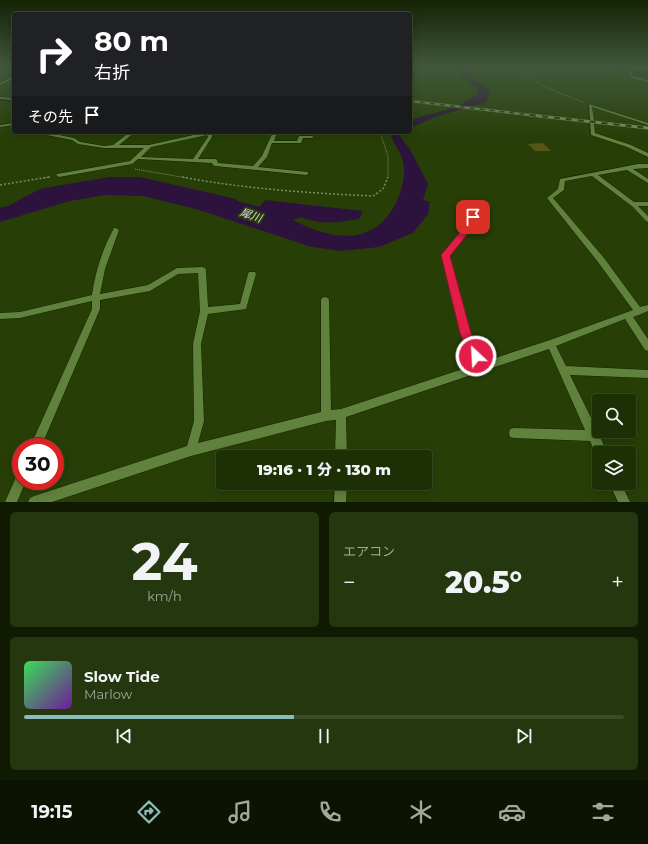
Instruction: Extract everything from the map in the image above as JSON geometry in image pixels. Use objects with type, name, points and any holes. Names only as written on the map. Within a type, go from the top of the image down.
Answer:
[{"type":"street","points":[[0,98],[12,99]]},
{"type":"street","points":[[648,124],[590,105],[593,134],[629,146],[648,155]]},
{"type":"street","points":[[0,127],[12,125]]},
{"type":"street","points":[[47,134],[74,139],[78,143],[115,146],[148,146],[203,134]]},
{"type":"street","points":[[115,146],[130,134]]},
{"type":"street","points":[[194,161],[211,134]]},
{"type":"street","points":[[255,167],[264,157],[274,134]]},
{"type":"street","points":[[271,142],[299,142],[302,137],[312,137]]},
{"type":"street","points":[[59,176],[132,162],[138,158],[148,146]]},
{"type":"street","points":[[138,158],[215,161],[215,164],[306,173]]},
{"type":"street","points":[[639,312],[601,260],[550,198],[561,190],[562,180],[628,168],[648,166]]},
{"type":"street","points":[[628,168],[648,181]]},
{"type":"street","points":[[593,174],[632,204],[648,220]]},
{"type":"street","points":[[632,204],[648,204]]},
{"type":"street","points":[[473,217],[470,225],[446,255],[465,333],[481,368]]},
{"type":"street","points":[[39,438],[96,309],[95,298],[108,247],[116,230]]},
{"type":"street","points":[[0,316],[20,315],[95,298],[150,288],[177,271],[202,270],[204,311],[197,344],[199,421],[192,450]]},
{"type":"street","points":[[204,311],[243,307],[252,274]]},
{"type":"street","points":[[325,300],[326,416]]},
{"type":"street","points":[[34,502],[60,498],[192,450],[326,416],[341,414],[552,344],[648,308]]},
{"type":"street","points":[[626,315],[648,347]]},
{"type":"street","points":[[552,344],[592,432]]},
{"type":"street","points":[[563,370],[648,374]]},
{"type":"street","points":[[341,414],[341,450]]},
{"type":"street","points":[[514,432],[592,436]]},
{"type":"street","points":[[12,502],[17,490]]},
{"type":"street","points":[[340,490],[340,502]]},
{"type":"street","points":[[618,490],[624,502]]},
{"type":"path","points":[[556,90],[590,105]]},
{"type":"path","points":[[129,169],[149,171],[225,185],[298,192],[373,196],[380,194],[385,190],[388,183],[390,162],[381,134]]},
{"type":"path","points":[[0,185],[59,176]]},
{"type":"water","points":[[477,90],[490,91],[486,102],[435,117],[412,127],[412,119],[455,107],[464,103],[478,93]]},
{"type":"water","name":"犀川","points":[[391,134],[400,134],[399,135],[411,151],[428,184],[423,200],[430,202],[428,214],[413,233],[379,247],[342,251],[312,247],[196,209],[143,196],[105,195],[70,201],[0,222],[0,208],[8,206],[40,189],[109,177],[140,177],[236,199],[238,201],[260,207],[265,200],[363,211],[359,219],[344,221],[315,222],[301,217],[293,220],[323,232],[352,236],[365,233],[377,226],[388,216],[397,201],[402,187],[404,172],[403,162]]},
{"type":"building","points":[[543,143],[551,151],[535,151],[528,144]]},
{"type":"waterway","points":[[0,100],[12,101]]},
{"type":"railway","points":[[412,101],[538,116]]},
{"type":"railway","points":[[530,115],[538,116]]},
{"type":"railway","points":[[538,116],[648,128]]},
{"type":"route","points":[[473,217],[470,225],[446,255],[465,333],[476,356]]}]
